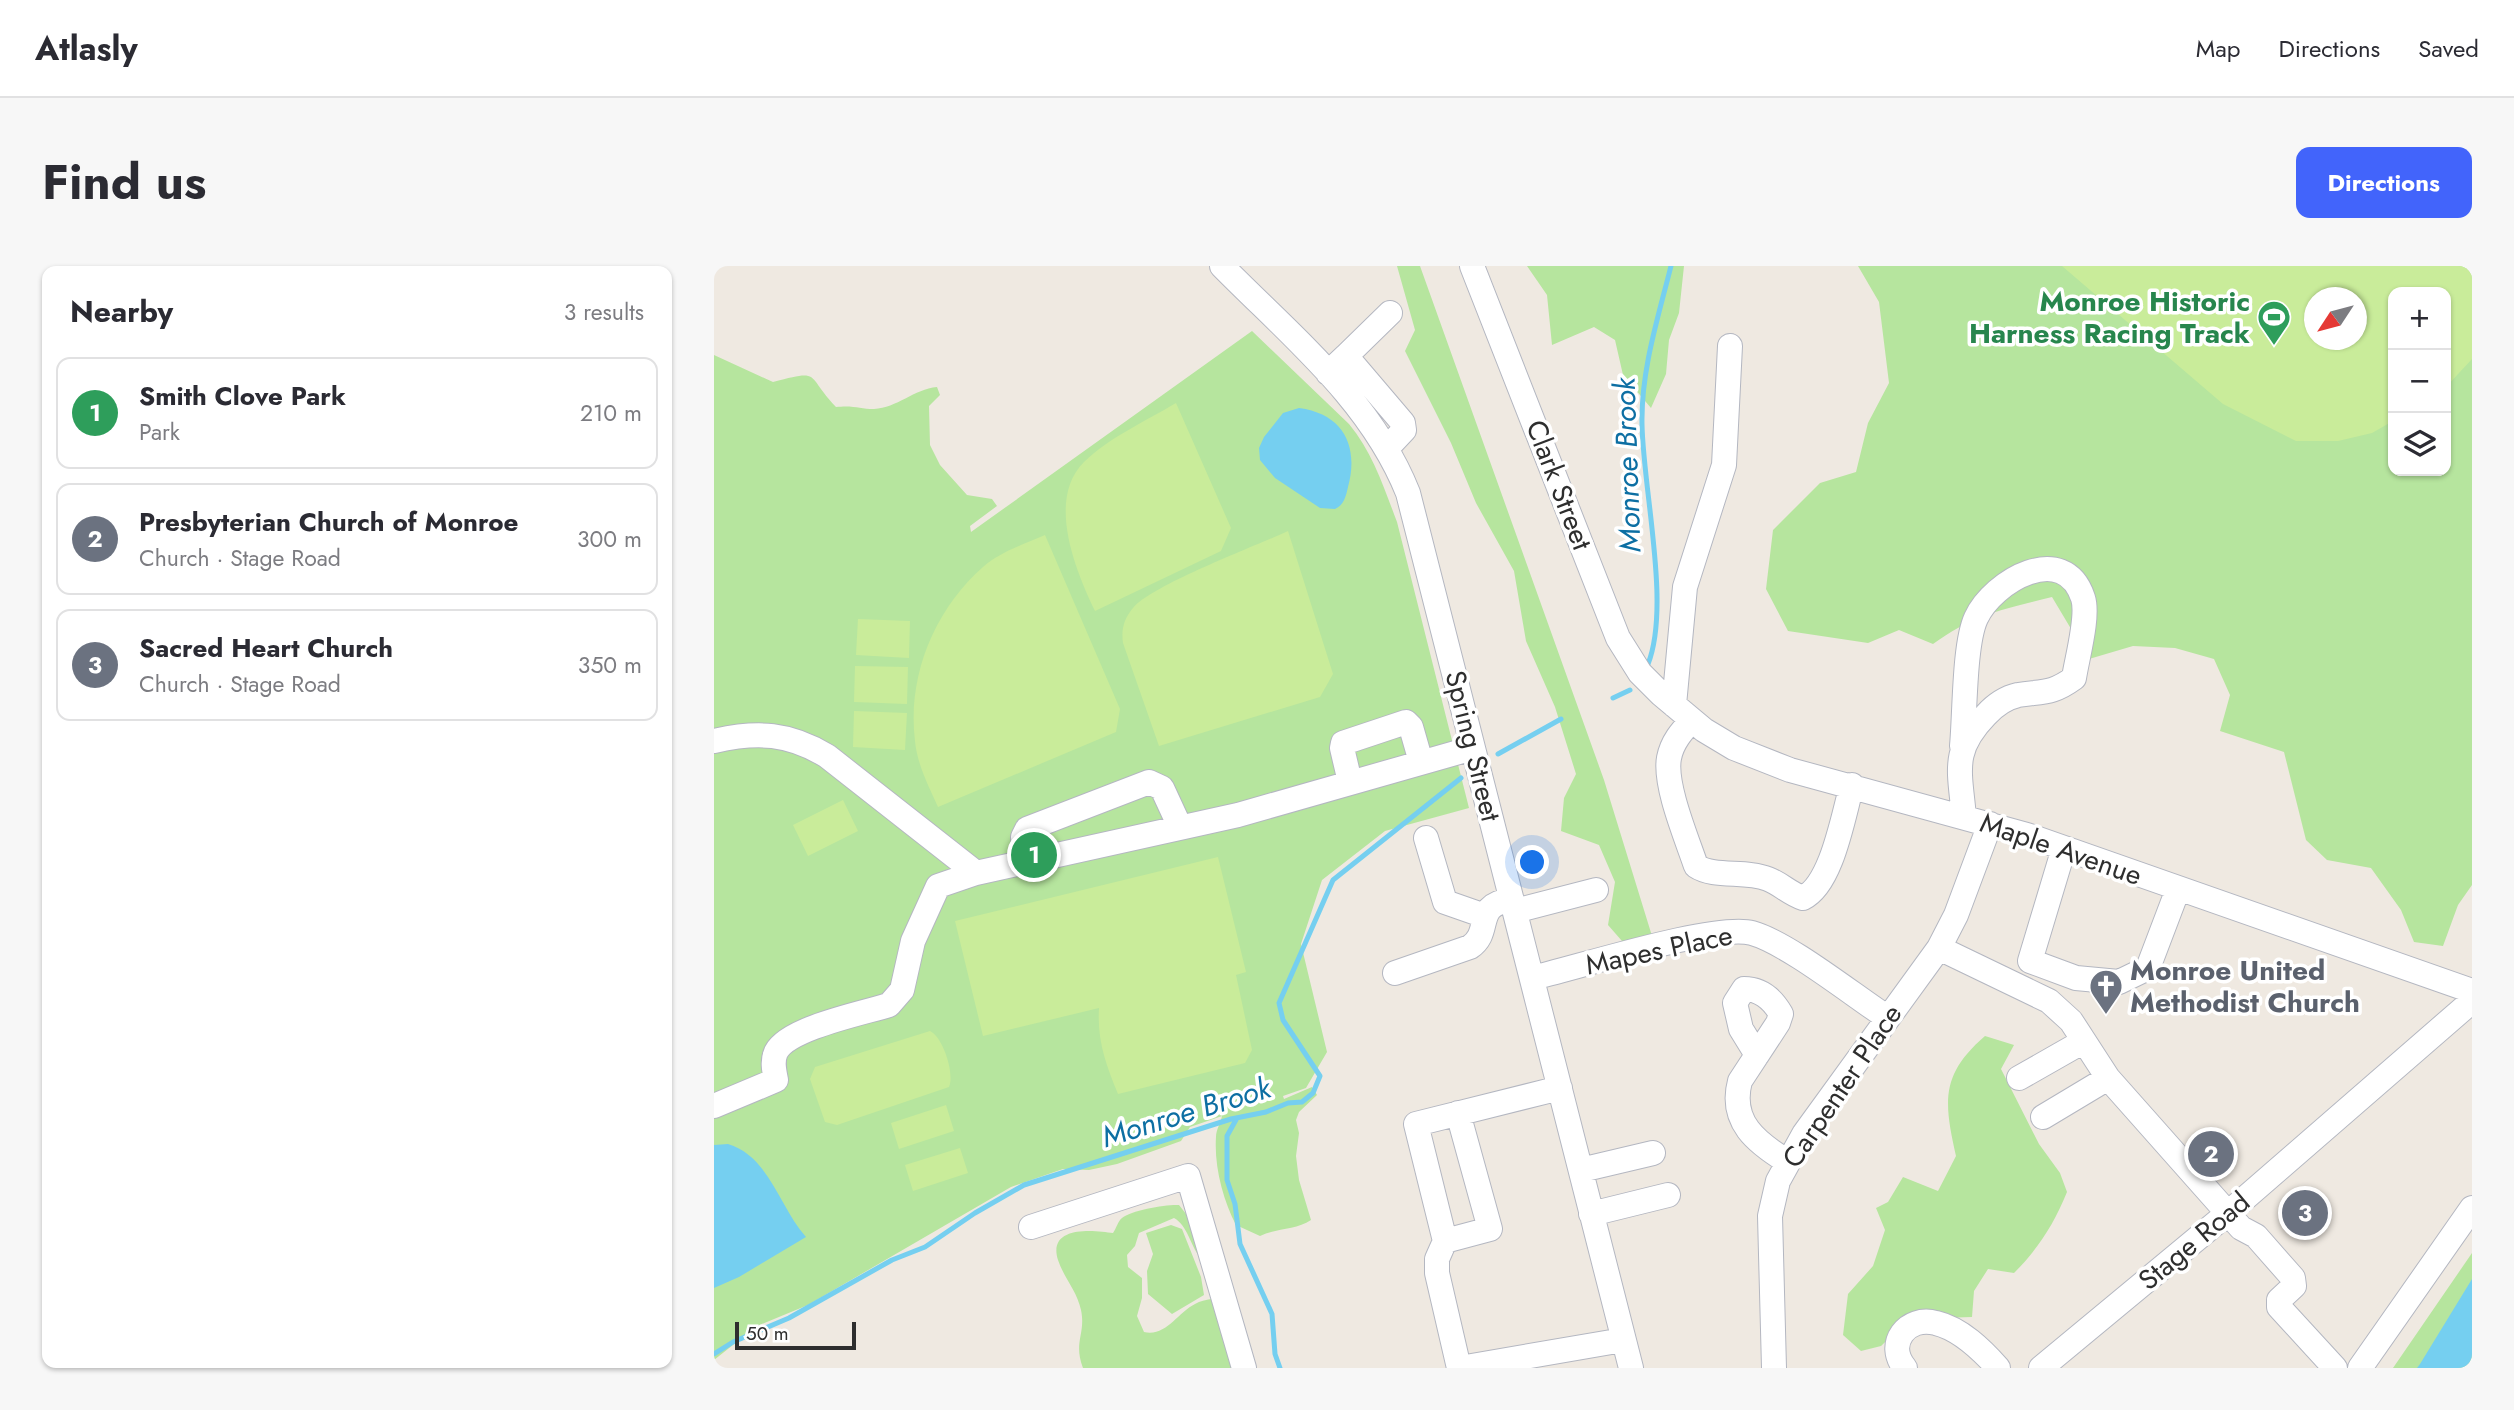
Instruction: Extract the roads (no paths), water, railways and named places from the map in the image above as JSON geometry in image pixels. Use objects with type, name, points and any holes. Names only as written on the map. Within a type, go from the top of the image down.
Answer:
[{"type":"street","name":"Spring Street","points":[[1222,266],[1359,407],[1388,447],[1417,522],[1630,1368]]},
{"type":"street","name":"Clark Street","points":[[1472,266],[1618,638],[1640,673],[1676,706]]},
{"type":"street","points":[[1328,373],[1390,313]]},
{"type":"street","points":[[1730,346],[1724,465],[1685,587],[1676,706],[1677,737],[1668,759],[1675,804],[1696,866],[1705,872],[1736,872],[1769,879],[1803,898],[1814,893],[1824,878],[1852,785]]},
{"type":"street","points":[[1346,356],[1404,425],[1403,432],[1388,447]]},
{"type":"street","points":[[1962,746],[1972,729],[1997,703],[2016,696],[2049,693],[2074,678],[2083,599],[2073,582],[2061,573],[2032,570],[2008,581],[1987,599],[1974,620],[1960,765],[1964,817]]},
{"type":"street","name":"Maple Avenue","points":[[1676,706],[1734,748],[1790,771],[1852,785],[1990,824],[2472,991]]},
{"type":"street","points":[[1350,782],[1343,743],[1406,722],[1411,727],[1421,762]]},
{"type":"street","points":[[714,741],[774,734],[807,744],[827,756],[976,873]]},
{"type":"street","points":[[714,1106],[776,1080],[776,1052],[791,1037],[894,1001],[902,990],[918,929],[938,886],[976,873],[1238,816],[1473,748]]},
{"type":"street","points":[[1026,862],[1023,837],[1030,827],[1149,782],[1162,788],[1180,827]]},
{"type":"street","name":"Carpenter Place","points":[[1774,1368],[1770,1216],[1778,1181],[1804,1134],[1939,948],[1956,915],[1990,824]]},
{"type":"street","points":[[1426,838],[1443,900],[1450,905],[1485,916]]},
{"type":"street","points":[[2064,848],[2030,961],[2076,978],[2119,982],[2148,968],[2178,889]]},
{"type":"street","points":[[1395,972],[1470,947],[1479,939],[1485,916],[1495,904],[1514,905],[1596,890]]},
{"type":"street","name":"Mapes Place","points":[[1532,978],[1705,935],[1743,931],[1777,945],[1888,1018]]},
{"type":"street","points":[[1939,948],[2049,1000],[2071,1021],[2108,1078],[2228,1213],[2247,1233],[2256,1236],[2293,1278],[2294,1286],[2279,1300],[2279,1307],[2335,1368]]},
{"type":"street","name":"Stage Road","points":[[2041,1368],[2228,1213],[2472,1001]]},
{"type":"street","points":[[2019,1078],[2084,1041]]},
{"type":"street","points":[[1757,1055],[1738,1090],[1741,1117],[1753,1138],[1788,1162]]},
{"type":"street","points":[[2043,1117],[2108,1078]]},
{"type":"street","points":[[1560,1088],[1416,1124],[1445,1241],[1437,1259],[1437,1273],[1459,1368],[1623,1340]]},
{"type":"street","points":[[1445,1241],[1490,1229],[1458,1112]]},
{"type":"street","points":[[1581,1170],[1653,1153]]},
{"type":"street","points":[[1031,1227],[1188,1176],[1244,1368]]},
{"type":"street","points":[[1591,1214],[1668,1195]]},
{"type":"street","points":[[2360,1368],[2472,1208]]},
{"type":"street","points":[[1905,1368],[1896,1355],[1896,1346],[1905,1330],[1924,1321],[1938,1323],[1964,1336],[1998,1368]]},
{"type":"water","points":[[1299,408],[1327,417],[1337,425],[1349,446],[1351,472],[1348,487],[1343,503],[1335,509],[1320,508],[1275,478],[1260,460],[1259,448],[1264,437],[1283,413]]},
{"type":"water","points":[[728,1144],[742,1150],[764,1171],[806,1237],[739,1277],[714,1288],[714,1145]]},
{"type":"water","points":[[2472,1279],[2472,1368],[2417,1368],[2420,1364]]},
{"type":"waterway","name":"Monroe Brook","points":[[1648,664],[1657,611],[1654,547],[1643,451],[1642,404],[1651,344],[1671,266]]},
{"type":"waterway","name":"Monroe Brook","points":[[1613,698],[1630,690]]},
{"type":"waterway","name":"Monroe Brook","points":[[1498,754],[1561,719]]},
{"type":"waterway","name":"Monroe Brook","points":[[714,1354],[733,1342],[789,1318],[892,1260],[925,1247],[975,1213],[1024,1185],[1231,1119],[1266,1112],[1288,1103],[1302,1102],[1313,1093],[1320,1076],[1283,1020],[1279,1003],[1333,880],[1461,778]]},
{"type":"waterway","points":[[1237,1118],[1227,1136],[1227,1180],[1235,1204],[1240,1244],[1272,1314],[1275,1354],[1280,1368]]},
{"type":"place","name":"Monroe Historic Harness Racing Track","points":[[2274,347]]},
{"type":"place","name":"Smith Clove Park","points":[[1034,855]]},
{"type":"place","name":"Monroe United Methodist Church","points":[[2106,1016]]},
{"type":"place","name":"Presbyterian Church of Monroe","points":[[2211,1154]]},
{"type":"place","name":"Sacred Heart Church","points":[[2305,1213]]}]
